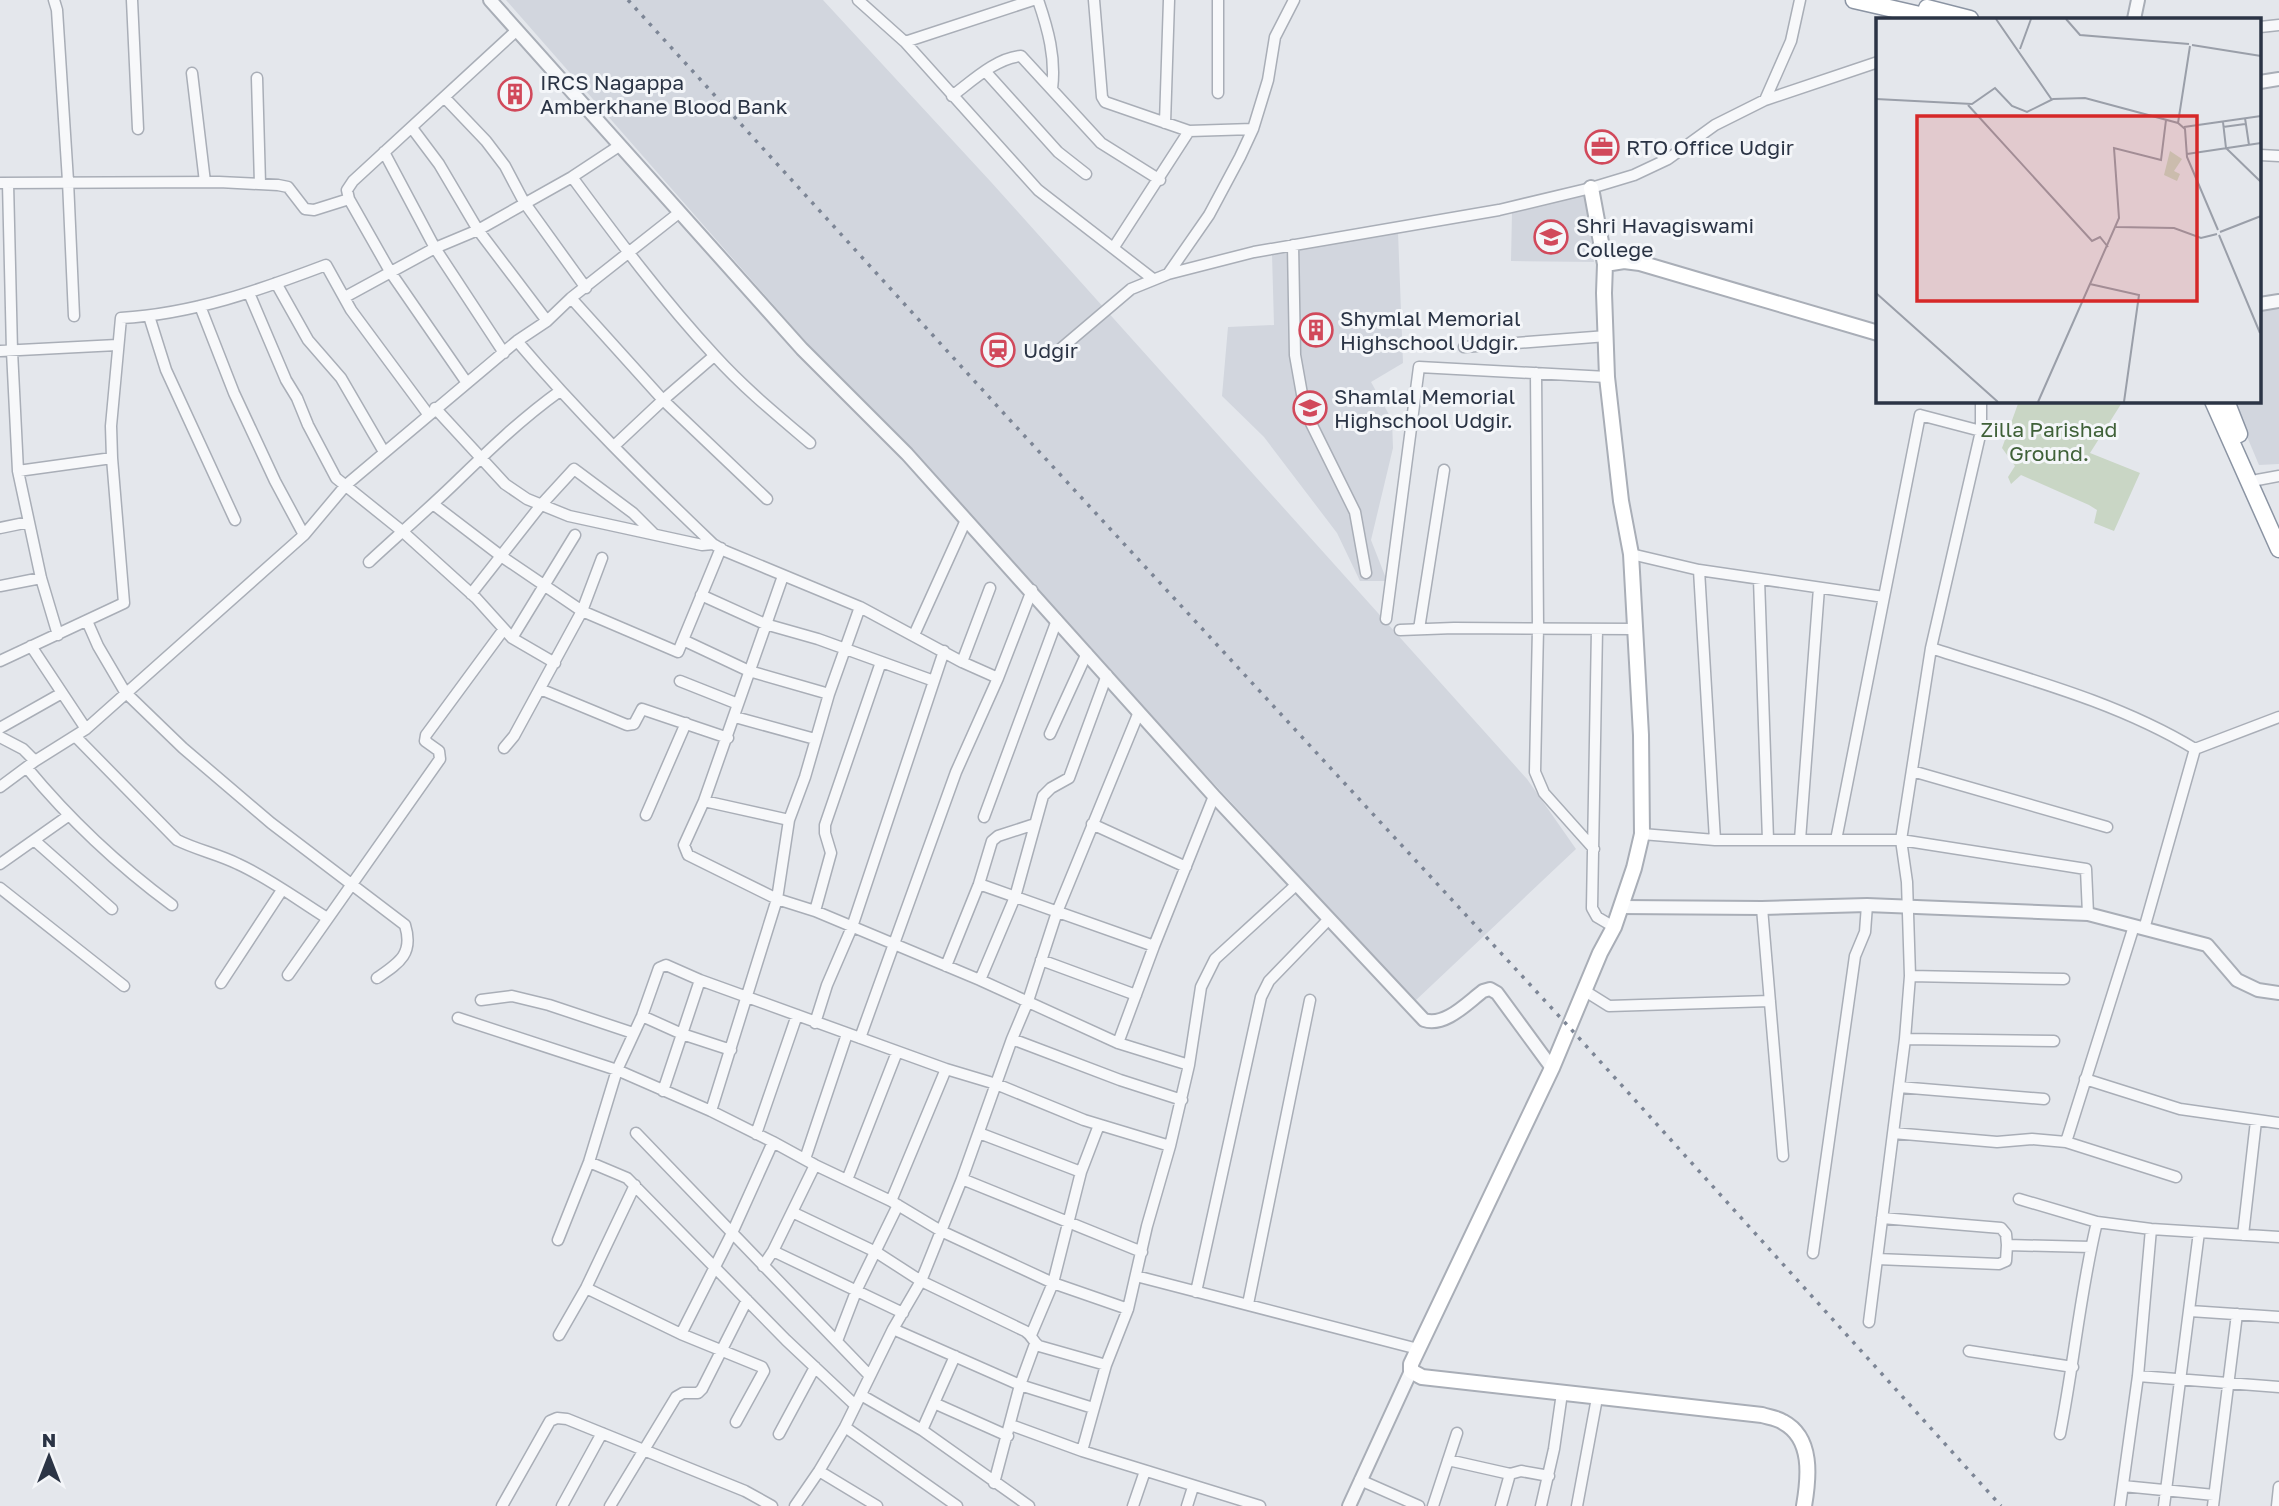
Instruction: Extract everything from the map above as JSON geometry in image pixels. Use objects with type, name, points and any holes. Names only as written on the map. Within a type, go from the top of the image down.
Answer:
[{"type":"highway","points":[[1854,0],[1941,10]]},
{"type":"highway","points":[[1898,0],[1967,18]]},
{"type":"highway","points":[[2213,402],[2279,549]]},
{"type":"highway","points":[[2226,402],[2279,528]]},
{"type":"main road","points":[[1591,188],[1605,264],[1607,377],[1621,500],[1631,554],[1641,735],[1642,834],[1614,928],[1600,953],[1552,1068],[1411,1364],[1411,1371],[1422,1377],[1762,1415],[1783,1422],[1798,1435],[1806,1454],[1809,1479],[1804,1506]]},
{"type":"main road","points":[[1605,264],[1624,261],[1640,263],[1876,331]]},
{"type":"street","points":[[54,0],[57,10],[68,181],[74,316]]},
{"type":"street","points":[[132,0],[138,129]]},
{"type":"street","points":[[490,0],[802,349],[907,454],[1032,590],[1214,796],[1424,1020],[1441,1021],[1483,991],[1490,989],[1497,993],[1552,1068]]},
{"type":"street","points":[[858,0],[905,42],[1038,190],[1153,279]]},
{"type":"street","points":[[905,42],[1036,0],[1047,26],[1054,62],[1052,89]]},
{"type":"street","points":[[1094,0],[1102,97],[1105,102],[1189,131],[1253,129]]},
{"type":"street","points":[[1165,123],[1169,0]]},
{"type":"street","points":[[1218,0],[1218,93]]},
{"type":"street","points":[[1168,274],[1209,215],[1253,129],[1268,80],[1275,37],[1294,0]]},
{"type":"street","points":[[1765,100],[1791,41],[1800,0]]},
{"type":"street","points":[[2134,18],[2138,0]]},
{"type":"street","points":[[467,383],[391,272],[349,199],[347,190],[353,181],[517,30]]},
{"type":"street","points":[[952,96],[985,71],[1011,57],[1021,56],[1101,143],[1160,180]]},
{"type":"street","points":[[1047,352],[1058,351],[1131,289],[1153,279],[1254,252],[1499,210],[1591,188],[1634,175],[1668,159],[1716,125],[1765,100],[1876,63]]},
{"type":"street","points":[[985,71],[1050,144],[1086,174]]},
{"type":"street","points":[[192,73],[205,182]]},
{"type":"street","points":[[257,78],[260,184]]},
{"type":"street","points":[[445,98],[486,141],[505,166],[524,202],[586,288]]},
{"type":"street","points":[[412,128],[439,164],[478,230],[547,321]]},
{"type":"street","points":[[1114,247],[1160,180],[1189,131]]},
{"type":"street","points":[[345,297],[435,248],[478,230],[572,177],[619,146]]},
{"type":"street","points":[[384,152],[435,248],[504,353]]},
{"type":"street","points":[[572,177],[629,253],[714,356],[745,387],[810,443]]},
{"type":"street","points":[[58,635],[41,578],[18,471],[4,183],[68,181],[260,184],[288,187],[305,209],[314,210],[349,199]]},
{"type":"street","points":[[0,787],[86,729],[304,534],[346,485],[431,411],[517,341],[547,321],[571,298],[680,212]]},
{"type":"street","points":[[1293,245],[1295,355],[1305,411],[1355,512],[1366,573]]},
{"type":"street","points":[[0,661],[122,605],[125,598],[112,458],[117,345],[121,318],[149,316],[200,306],[249,293],[326,265],[351,310],[431,411],[481,456],[505,484],[527,499],[569,516],[717,546]]},
{"type":"street","points":[[276,283],[308,340],[341,378],[384,452]]},
{"type":"street","points":[[249,293],[286,380],[335,478],[402,531],[471,594],[508,634],[555,663]]},
{"type":"street","points":[[571,298],[663,400],[767,499]]},
{"type":"street","points":[[200,306],[234,394],[275,481],[304,534]]},
{"type":"street","points":[[149,316],[166,370],[235,520]]},
{"type":"street","points":[[1464,347],[1607,336]]},
{"type":"street","points":[[517,341],[560,391],[641,475],[717,546],[860,607],[962,662],[998,678]]},
{"type":"street","points":[[0,351],[117,345]]},
{"type":"street","points":[[614,446],[714,356]]},
{"type":"street","points":[[1386,619],[1419,367],[1607,377]]},
{"type":"street","points":[[1536,373],[1538,628],[1535,772],[1544,793],[1594,849]]},
{"type":"street","points":[[369,562],[481,456],[537,407],[560,391]]},
{"type":"street","points":[[1869,1322],[1905,1039],[1910,976],[1908,882],[1901,840],[1931,648],[1981,431],[1981,402]]},
{"type":"street","points":[[1836,840],[1920,415],[1981,431]]},
{"type":"street","points":[[18,471],[112,458]]},
{"type":"street","points":[[471,594],[541,505],[574,468],[633,513],[656,535]]},
{"type":"street","points":[[1419,629],[1444,470]]},
{"type":"street","points":[[2258,480],[2279,476]]},
{"type":"street","points":[[433,504],[501,556],[582,611],[678,652],[717,546]]},
{"type":"street","points":[[914,635],[966,520]]},
{"type":"street","points":[[0,528],[29,522]]},
{"type":"street","points":[[288,975],[440,758],[439,751],[425,741],[425,735],[508,634],[544,585],[575,535]]},
{"type":"street","points":[[1631,554],[1699,570],[1884,597]]},
{"type":"street","points":[[504,748],[514,736],[582,611],[602,558]]},
{"type":"street","points":[[1699,570],[1715,840]]},
{"type":"street","points":[[783,576],[728,738],[704,802],[684,845],[688,855],[777,899],[814,911],[980,980],[1118,1043],[1189,1065]]},
{"type":"street","points":[[0,586],[41,578]]},
{"type":"street","points":[[1759,579],[1768,840]]},
{"type":"street","points":[[962,662],[990,588]]},
{"type":"street","points":[[1800,840],[1819,588]]},
{"type":"street","points":[[860,1038],[956,772],[998,678],[1032,590]]},
{"type":"street","points":[[701,595],[765,624],[934,681]]},
{"type":"street","points":[[712,1111],[777,899],[789,820],[860,607]]},
{"type":"street","points":[[984,817],[1057,620]]},
{"type":"street","points":[[87,621],[125,692],[183,748],[271,823],[405,925],[407,947],[401,961],[377,978]]},
{"type":"street","points":[[1597,629],[1592,908],[1597,917],[1614,928]]},
{"type":"street","points":[[1400,630],[1634,629]]},
{"type":"street","points":[[683,640],[749,670],[829,694]]},
{"type":"street","points":[[31,646],[86,729]]},
{"type":"street","points":[[1931,648],[2123,710],[2161,728],[2195,749]]},
{"type":"street","points":[[815,1023],[827,985],[852,927],[944,651]]},
{"type":"street","points":[[1050,734],[1087,653]]},
{"type":"street","points":[[814,911],[831,853],[825,825],[881,662]]},
{"type":"street","points":[[980,980],[1015,897],[1043,796],[1069,778],[1107,675]]},
{"type":"street","points":[[680,681],[738,704]]},
{"type":"street","points":[[540,689],[627,725],[634,724],[642,709],[728,738]]},
{"type":"street","points":[[0,728],[62,693]]},
{"type":"street","points":[[795,1506],[845,1427],[920,1280],[962,1179],[1028,1001],[1057,912],[1139,712]]},
{"type":"street","points":[[2195,749],[2279,717]]},
{"type":"street","points":[[735,718],[814,740]]},
{"type":"street","points":[[646,815],[685,723]]},
{"type":"street","points":[[75,736],[177,840],[194,849],[241,864],[327,918]]},
{"type":"street","points":[[0,737],[23,749],[68,816],[137,879],[172,905]]},
{"type":"street","points":[[2066,1142],[2085,1079],[2139,928],[2195,749]]},
{"type":"street","points":[[1912,771],[2107,827]]},
{"type":"street","points":[[1118,1043],[1214,796]]},
{"type":"street","points":[[704,802],[789,820]]},
{"type":"street","points":[[0,864],[68,816]]},
{"type":"street","points":[[946,966],[979,884],[992,841],[998,836],[1035,824]]},
{"type":"street","points":[[1092,824],[1186,867]]},
{"type":"street","points":[[1642,834],[1715,840],[1901,840],[2087,869],[2088,914]]},
{"type":"street","points":[[34,840],[112,909]]},
{"type":"street","points":[[979,884],[1154,946]]},
{"type":"street","points":[[1082,1451],[1093,1408],[1128,1309],[1182,1100],[1200,987],[1215,960],[1296,885]]},
{"type":"street","points":[[0,888],[124,986]]},
{"type":"street","points":[[221,982],[282,890]]},
{"type":"street","points":[[1621,907],[1762,908],[1867,905],[2088,914],[2207,946],[2237,980],[2258,990],[2279,993]]},
{"type":"street","points":[[1813,1253],[1855,956],[1865,932],[1867,905]]},
{"type":"street","points":[[1762,908],[1783,1156]]},
{"type":"street","points":[[1196,1292],[1261,997],[1269,982],[1329,919]]},
{"type":"street","points":[[1041,960],[1136,995]]},
{"type":"street","points":[[558,1241],[589,1162],[617,1069],[642,1016],[660,966],[666,965],[815,1023],[996,1084],[1098,1125],[1170,1146]]},
{"type":"street","points":[[1910,976],[2064,979]]},
{"type":"street","points":[[663,1091],[700,980]]},
{"type":"street","points":[[1585,991],[1609,1006],[1770,1001]]},
{"type":"street","points":[[481,999],[512,996],[549,1005],[633,1033]]},
{"type":"street","points":[[1248,1304],[1310,1000]]},
{"type":"street","points":[[756,1134],[797,1015]]},
{"type":"street","points":[[642,1016],[682,1034],[731,1050]]},
{"type":"street","points":[[458,1018],[617,1069],[712,1111],[815,1166],[894,1203],[941,1231],[1053,1283],[1128,1309]]},
{"type":"street","points":[[805,1159],[847,1034]]},
{"type":"street","points":[[1012,1039],[1120,1080],[1182,1100]]},
{"type":"street","points":[[1905,1039],[2054,1041]]},
{"type":"street","points":[[847,1180],[897,1052]]},
{"type":"street","points":[[836,1341],[857,1289],[876,1252],[946,1069]]},
{"type":"street","points":[[2085,1079],[2180,1109],[2279,1123]]},
{"type":"street","points":[[1899,1087],[2044,1099]]},
{"type":"street","points":[[2243,1235],[2256,1121]]},
{"type":"street","points":[[994,1483],[1033,1339],[1053,1283],[1082,1172],[1098,1125]]},
{"type":"street","points":[[636,1133],[870,1376]]},
{"type":"street","points":[[979,1133],[1082,1172]]},
{"type":"street","points":[[1893,1133],[1997,1142],[2032,1139],[2066,1142],[2176,1177]]},
{"type":"street","points":[[681,1334],[732,1233],[773,1142]]},
{"type":"street","points":[[589,1162],[621,1174],[635,1185],[747,1300],[855,1405]]},
{"type":"street","points":[[763,1266],[815,1166]]},
{"type":"street","points":[[962,1179],[1069,1220],[1142,1252]]},
{"type":"street","points":[[559,1335],[586,1289],[635,1185]]},
{"type":"street","points":[[2019,1199],[2097,1222],[2151,1229],[2279,1237]]},
{"type":"street","points":[[792,1212],[876,1252],[920,1280],[1033,1339],[1107,1365]]},
{"type":"street","points":[[1877,1259],[1999,1264],[2006,1261],[2006,1234],[2001,1228],[1882,1218]]},
{"type":"street","points":[[2060,1434],[2097,1222]]},
{"type":"street","points":[[2120,1506],[2138,1376],[2151,1229]]},
{"type":"street","points":[[2164,1506],[2199,1232]]},
{"type":"street","points":[[2007,1245],[2091,1247]]},
{"type":"street","points":[[773,1251],[903,1313]]},
{"type":"street","points":[[1136,1276],[1418,1349]]},
{"type":"street","points":[[586,1289],[681,1334],[759,1364],[764,1371],[736,1422]]},
{"type":"street","points":[[610,1506],[642,1449],[676,1397],[682,1393],[698,1394],[702,1389],[747,1300]]},
{"type":"street","points":[[2190,1311],[2279,1317]]},
{"type":"street","points":[[2123,1486],[2167,1490],[2213,1501],[2237,1314]]},
{"type":"street","points":[[893,1329],[1020,1385],[1093,1408]]},
{"type":"street","points":[[1969,1351],[2073,1367]]},
{"type":"street","points":[[922,1430],[956,1356]]},
{"type":"street","points":[[779,1434],[815,1367]]},
{"type":"street","points":[[1349,1506],[1411,1371]]},
{"type":"street","points":[[2138,1376],[2279,1387]]},
{"type":"street","points":[[1541,1506],[1549,1476],[1562,1394]]},
{"type":"street","points":[[861,1395],[922,1430],[1028,1506]]},
{"type":"street","points":[[1577,1506],[1597,1398]]},
{"type":"street","points":[[934,1403],[1008,1436]]},
{"type":"street","points":[[502,1506],[550,1421],[557,1418],[567,1419],[745,1491],[772,1506]]},
{"type":"street","points":[[1011,1425],[1082,1451],[1260,1506]]},
{"type":"street","points":[[845,1427],[957,1506]]},
{"type":"street","points":[[562,1506],[603,1433]]},
{"type":"street","points":[[1433,1506],[1457,1433]]},
{"type":"street","points":[[1448,1460],[1510,1474],[1521,1471],[1549,1476]]},
{"type":"street","points":[[819,1471],[877,1506]]},
{"type":"street","points":[[1133,1506],[1146,1471]]},
{"type":"street","points":[[1501,1506],[1510,1474]]},
{"type":"street","points":[[1360,1480],[1419,1506]]},
{"type":"street","points":[[1187,1506],[1193,1487]]},
{"type":"street","points":[[2277,1506],[2279,1487]]},
{"type":"shaded area","points":[[506,0],[823,0],[991,182],[1527,779],[1576,849],[1415,1001],[813,350]]},
{"type":"shaded area","name":"Shri Havagiswami College","points":[[1586,195],[1594,262],[1511,261],[1512,213]]},
{"type":"shaded area","name":"Shamlal Memorial Highschool Udgir.","points":[[1398,232],[1403,363],[1371,382],[1392,420],[1393,448],[1371,540],[1387,581],[1360,581],[1337,533],[1264,437],[1222,396],[1228,327],[1274,325],[1272,254]]},
{"type":"shaded area","points":[[2279,305],[2279,464],[2259,465],[2232,402],[2262,402],[2262,308]]},
{"type":"green space","name":"Zilla Parishad Ground.","points":[[2019,402],[2122,402],[2090,453],[2140,473],[2114,531],[2094,523],[2097,510],[2089,505],[2021,475],[2011,484],[2008,477],[2015,466],[2002,448]]},
{"type":"railway","points":[[628,0],[1009,419],[1570,1028],[2001,1506]]},
{"type":"place","name":"IRCS Nagappa Amberkhane Blood Bank","points":[[515,94]]},
{"type":"place","name":"RTO Office Udgir","points":[[1602,147]]},
{"type":"place","name":"Shri Havagiswami College","points":[[1551,237]]},
{"type":"place","name":"Shymlal Memorial Highschool Udgir.","points":[[1316,330]]},
{"type":"place","name":"Udgir","points":[[998,350]]},
{"type":"place","name":"Shamlal Memorial Highschool Udgir.","points":[[1310,408]]}]
